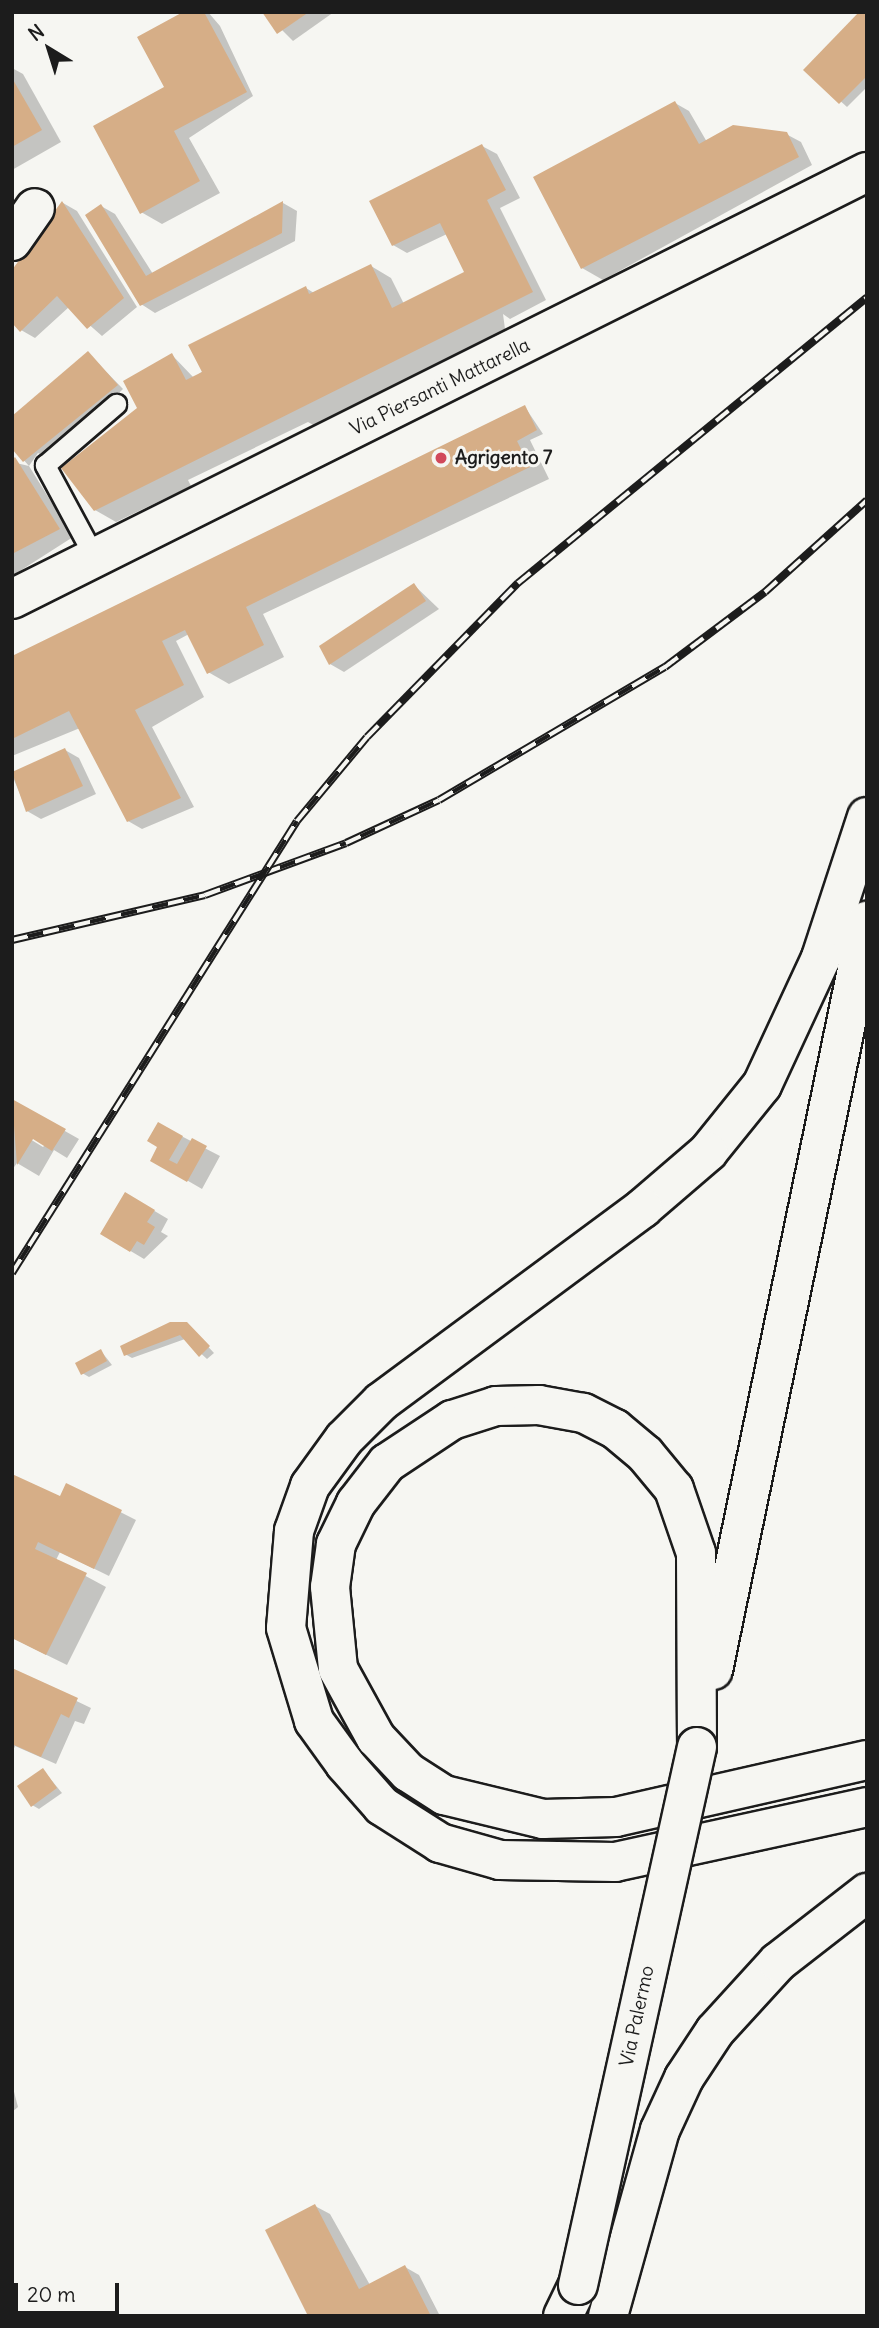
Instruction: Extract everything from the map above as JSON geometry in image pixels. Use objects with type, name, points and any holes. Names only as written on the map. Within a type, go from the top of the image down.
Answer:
[{"type":"main road","name":"Via Piersanti Mattarella","points":[[12,599],[867,172]]},
{"type":"main road","points":[[12,241],[35,208]]},
{"type":"main road","points":[[867,817],[821,958],[762,1085],[708,1152],[643,1208],[382,1402],[344,1439],[310,1486],[294,1531],[286,1628],[314,1721],[382,1806],[440,1843],[500,1860],[615,1862],[867,1807]]},
{"type":"main road","points":[[697,1747],[867,921]]},
{"type":"main road","points":[[697,1747],[696,1553],[679,1499],[645,1454],[615,1429],[583,1413],[496,1406],[423,1434],[387,1463],[356,1503],[336,1544],[330,1587],[338,1669],[376,1738],[408,1772],[444,1795],[543,1819],[615,1817],[867,1760]]},
{"type":"main road","name":"Via Palermo","points":[[572,2306],[697,1747]]},
{"type":"main road","points":[[613,2302],[660,2130],[684,2078],[715,2031],[778,1962],[867,1894]]},
{"type":"lane","points":[[95,558],[45,465],[116,404]]},
{"type":"building","points":[[183,12],[204,12],[247,92],[174,131],[200,181],[140,214],[93,126],[164,87],[137,37]]},
{"type":"building","points":[[262,12],[309,12],[277,34]]},
{"type":"building","points":[[859,12],[867,12],[867,76],[839,104],[803,70]]},
{"type":"building","points":[[12,78],[42,130],[12,147]]},
{"type":"building","points":[[675,101],[699,144],[733,125],[787,132],[799,157],[581,269],[533,177]]},
{"type":"building","points":[[482,144],[506,190],[487,200],[533,292],[94,511],[61,468],[137,408],[123,381],[172,353],[186,380],[202,372],[188,345],[306,286],[309,294],[371,264],[392,308],[464,272],[440,223],[392,246],[369,201]]},
{"type":"building","points":[[62,201],[124,298],[87,329],[57,296],[20,332],[12,323],[12,270]]},
{"type":"building","points":[[283,201],[282,233],[140,306],[85,215],[101,204],[146,276]]},
{"type":"building","points":[[88,351],[118,385],[23,462],[12,449],[12,416]]},
{"type":"building","points":[[525,405],[537,430],[517,441],[530,467],[246,607],[264,645],[207,674],[185,630],[162,641],[184,685],[135,710],[181,798],[127,822],[69,711],[12,739],[12,656]]},
{"type":"building","points":[[15,457],[60,529],[12,554],[12,460]]},
{"type":"building","points":[[414,583],[426,601],[329,665],[319,646]]},
{"type":"building","points":[[65,748],[83,786],[26,812],[12,772]]},
{"type":"building","points":[[12,1099],[66,1129],[52,1151],[33,1139],[17,1165]]},
{"type":"building","points":[[158,1122],[183,1136],[169,1160],[177,1164],[192,1138],[207,1146],[187,1182],[150,1161],[157,1147],[147,1141]]},
{"type":"building","points":[[125,1192],[155,1210],[147,1222],[155,1227],[144,1245],[137,1241],[130,1252],[100,1234]]},
{"type":"building","points":[[170,1322],[187,1322],[210,1346],[199,1357],[180,1335],[124,1356],[120,1346]]},
{"type":"building","points":[[101,1349],[107,1361],[81,1375],[75,1363]]},
{"type":"building","points":[[12,1474],[60,1496],[66,1483],[122,1510],[94,1569],[38,1542],[35,1549],[87,1573],[46,1655],[12,1638]]},
{"type":"building","points":[[12,1668],[78,1698],[69,1718],[61,1714],[41,1757],[12,1744]]},
{"type":"building","points":[[43,1768],[57,1788],[31,1807],[17,1786]]},
{"type":"building","points":[[315,2204],[359,2289],[405,2265],[431,2316],[308,2316],[265,2230]]},
{"type":"railway","points":[[12,1273],[297,821],[367,737],[518,583],[867,297]]},
{"type":"railway","points":[[12,940],[205,895],[346,843],[439,800],[665,667],[765,592],[867,500]]},
{"type":"place","name":"Agrigento 7","points":[[441,458]]}]
